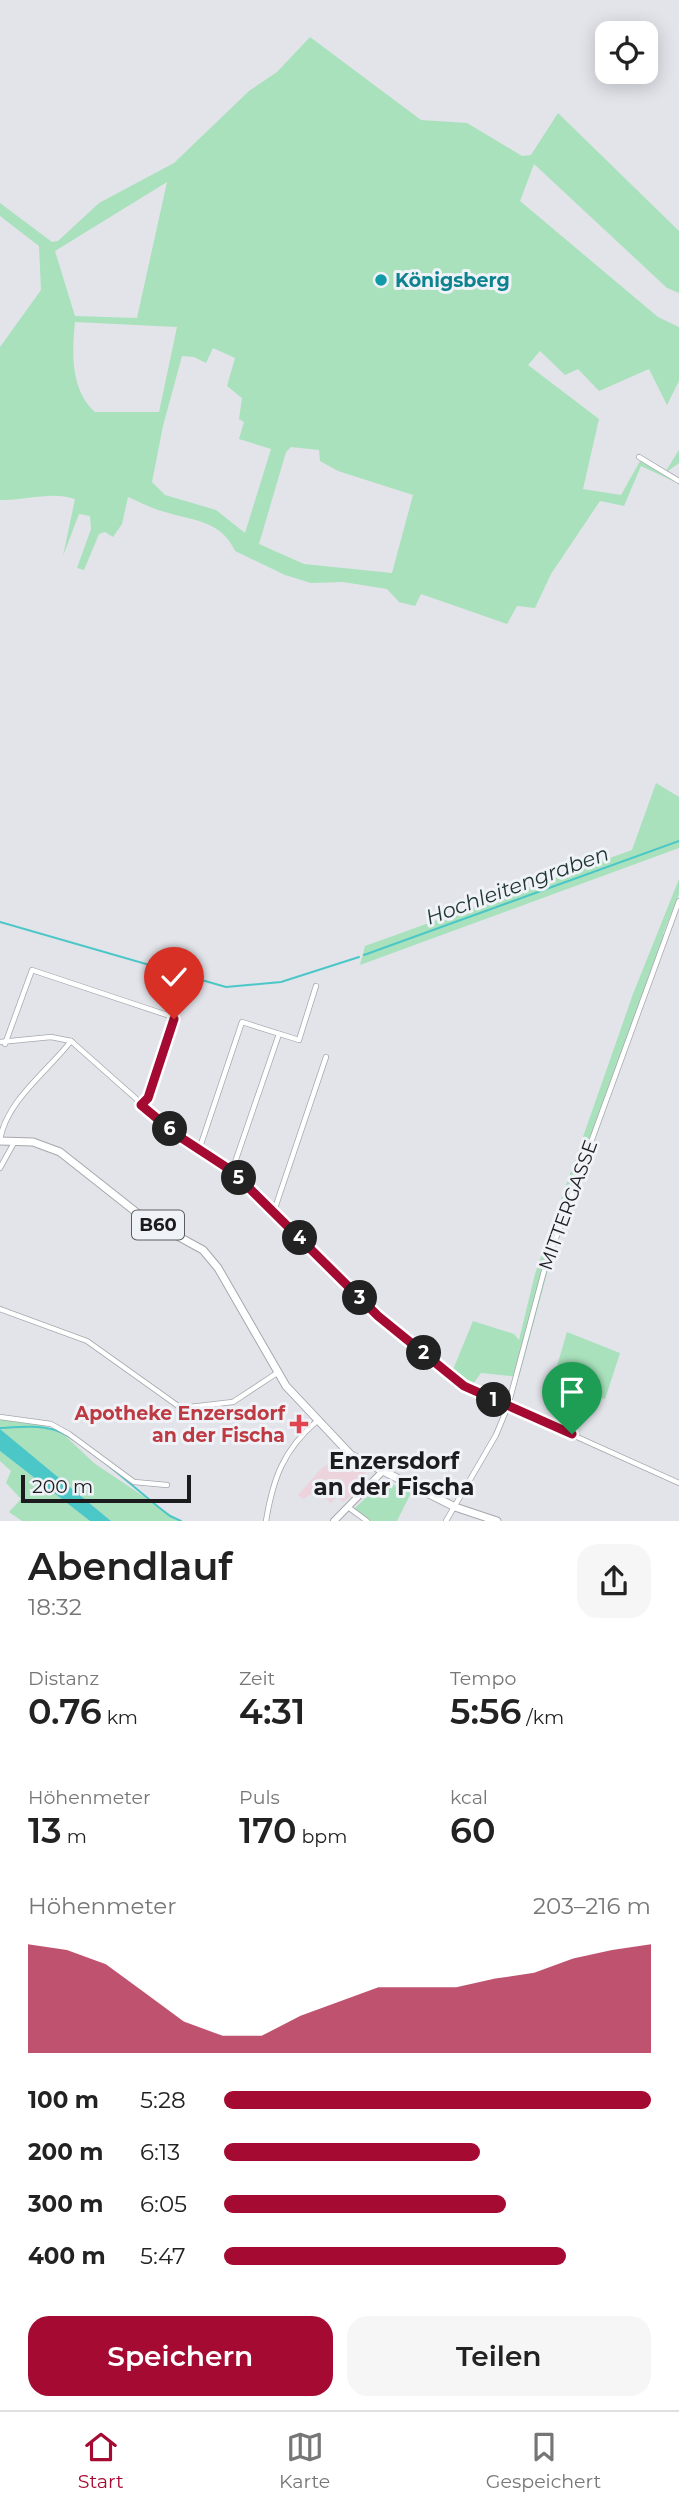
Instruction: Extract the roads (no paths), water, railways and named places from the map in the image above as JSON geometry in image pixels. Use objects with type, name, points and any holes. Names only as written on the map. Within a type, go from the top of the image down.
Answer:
[{"type":"main road","name":"B60","points":[[0,1140],[33,1142],[60,1152],[141,1216],[203,1250],[219,1268],[277,1373],[341,1447],[381,1473],[455,1507],[497,1521]]},
{"type":"street","points":[[639,457],[679,481]]},
{"type":"street","name":"MITTERGASSE","points":[[446,1521],[496,1435],[508,1406],[544,1270],[679,901]]},
{"type":"street","points":[[141,1105],[148,1098],[174,1019],[32,970],[3,1043],[51,1037],[71,1041],[141,1105],[199,1150],[232,1171],[378,1316],[464,1386],[679,1483]]},
{"type":"street","points":[[199,1150],[242,1023],[299,1040],[316,986]]},
{"type":"street","points":[[232,1171],[279,1034]]},
{"type":"street","points":[[0,1140],[4,1125],[28,1090],[71,1041]]},
{"type":"street","points":[[274,1211],[326,1057]]},
{"type":"street","points":[[0,1168],[15,1141]]},
{"type":"street","points":[[0,1309],[87,1341],[181,1408],[217,1406],[233,1402],[277,1373]]},
{"type":"street","points":[[0,1417],[51,1424],[69,1434],[134,1482],[167,1485]]},
{"type":"street","points":[[266,1521],[278,1470],[307,1429],[317,1421]]},
{"type":"street","points":[[334,1521],[381,1473]]},
{"type":"street","points":[[347,1507],[367,1521]]},
{"type":"water","points":[[0,1429],[111,1521],[90,1521],[0,1451]]},
{"type":"waterway","name":"Hochleitengraben","points":[[364,955],[679,841]]},
{"type":"waterway","name":"Hochleitengraben","points":[[0,922],[226,987],[281,982],[359,957]]},
{"type":"waterway","points":[[0,1428],[42,1427],[66,1435],[170,1516],[181,1521]]},
{"type":"place","name":"Königsberg","points":[[381,280]]},
{"type":"place","name":"Apotheke Enzersdorf an der Fischa","points":[[299,1424]]},
{"type":"district","name":"Enzersdorf an der Fischa","points":[[394,1474]]}]
